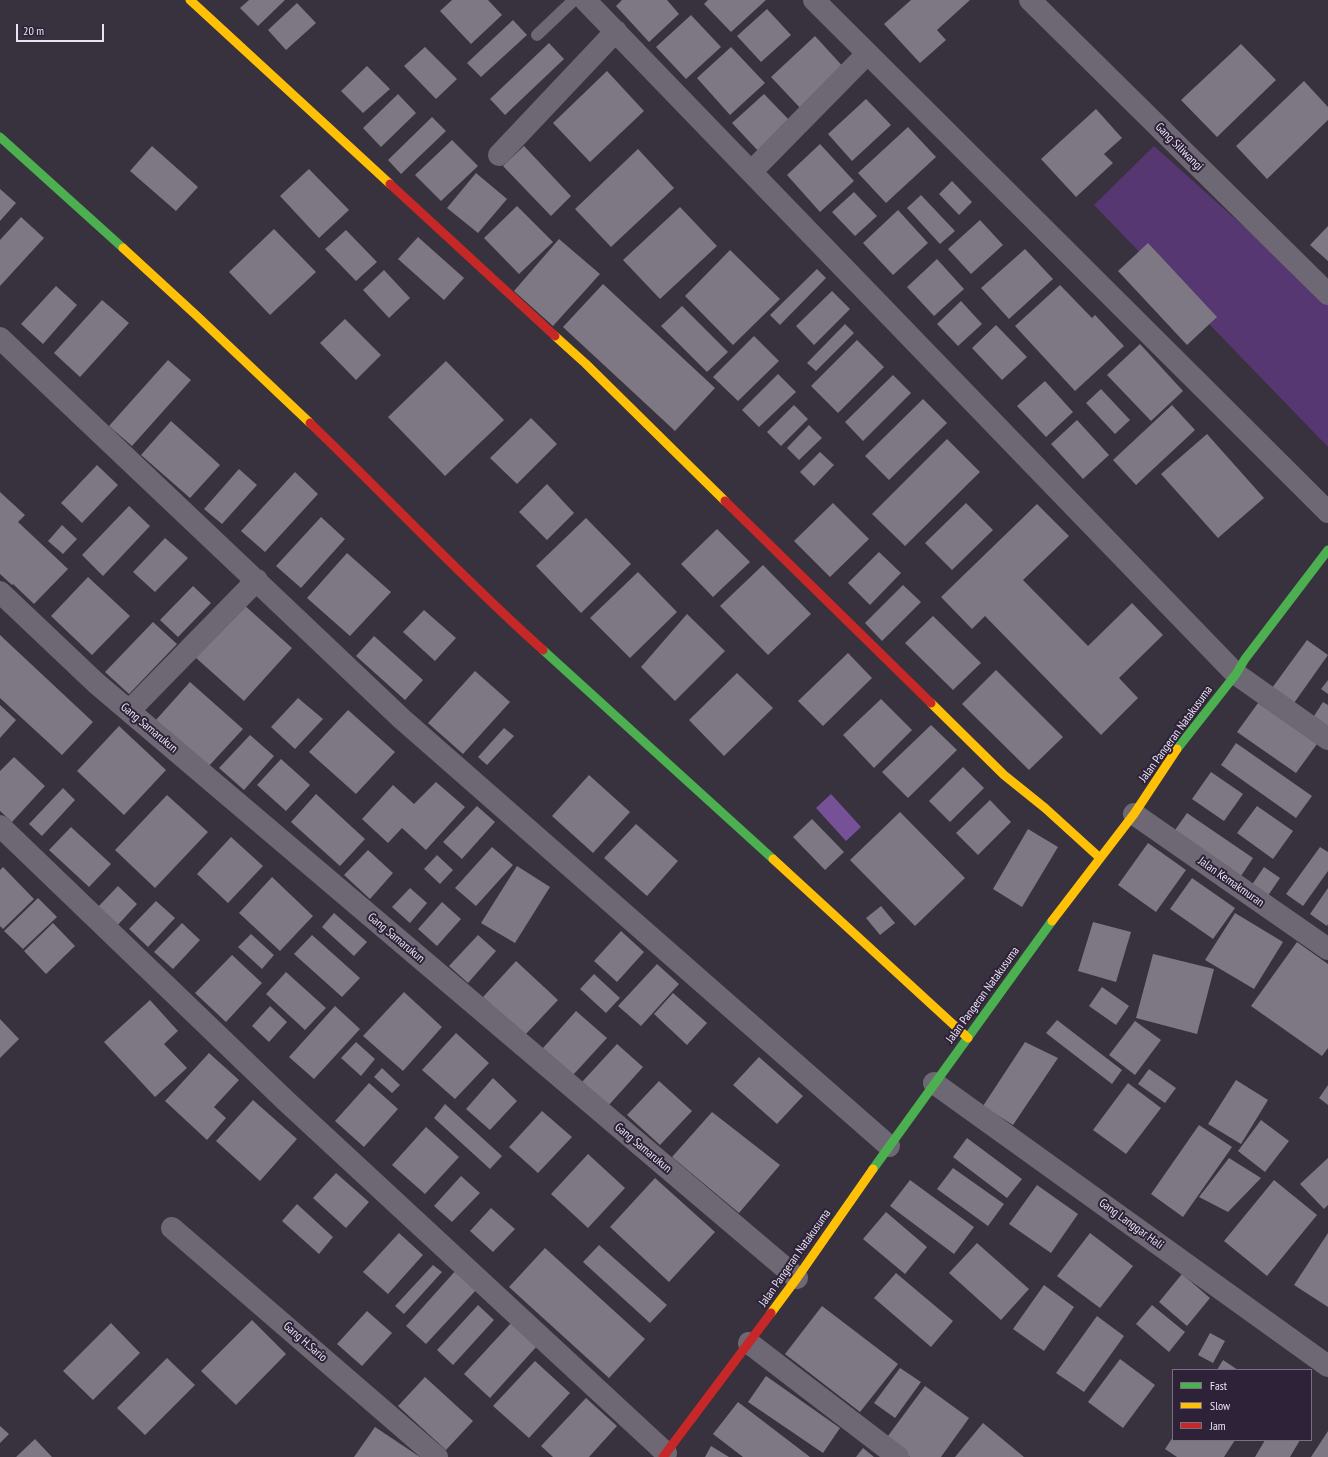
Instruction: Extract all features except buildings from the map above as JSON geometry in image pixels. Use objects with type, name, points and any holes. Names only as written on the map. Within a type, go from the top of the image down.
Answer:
[{"type":"street","points":[[190,0],[586,364],[1004,775],[1045,808],[1100,858]]},
{"type":"street","points":[[585,0],[752,171],[1236,674],[1328,739]]},
{"type":"street","points":[[814,0],[1328,512]]},
{"type":"street","name":"Gang Siliwangi","points":[[1030,0],[1328,294]]},
{"type":"street","points":[[499,155],[616,31]]},
{"type":"street","points":[[752,171],[867,54]]},
{"type":"street","points":[[0,137],[197,316],[365,476],[511,621],[968,1038]]},
{"type":"street","points":[[0,338],[402,718],[889,1146]]},
{"type":"street","name":"Jalan Pangeran Natakusuma","points":[[665,1455],[797,1278],[889,1146],[1043,932],[1134,814],[1176,750],[1236,674],[1245,659],[1328,550]]},
{"type":"street","points":[[129,711],[256,580]]},
{"type":"street","name":"Gang Samarukun","points":[[0,592],[96,683],[797,1278]]},
{"type":"street","name":"Jalan Kemakmuran","points":[[1134,814],[1328,949]]},
{"type":"street","points":[[0,826],[291,1106],[665,1455]]},
{"type":"street","name":"Gang Langgar Hali","points":[[934,1083],[1328,1366]]},
{"type":"street","name":"Gang H.Sario","points":[[172,1228],[437,1457]]},
{"type":"street","points":[[749,1343],[898,1457]]},
{"type":"lane","points":[[538,35],[574,0]]},
{"type":"shaded area","points":[[1154,146],[1328,302],[1328,447],[1094,205]]},
{"type":"shaded area","points":[[831,794],[861,827],[846,841],[816,808]]},
{"type":"traffic: fast","points":[[0,137],[123,248]]},
{"type":"traffic: fast","points":[[1177,749],[1236,674],[1245,659],[1328,550]]},
{"type":"traffic: fast","points":[[543,650],[773,859]]},
{"type":"traffic: fast","points":[[873,1169],[1052,921]]},
{"type":"traffic: slow","points":[[190,0],[390,184]]},
{"type":"traffic: slow","points":[[123,248],[310,423]]},
{"type":"traffic: slow","points":[[555,336],[586,364],[725,501]]},
{"type":"traffic: slow","points":[[931,703],[1004,775],[1045,808],[1100,858]]},
{"type":"traffic: slow","points":[[1052,921],[1134,814],[1177,749]]},
{"type":"traffic: slow","points":[[773,859],[968,1038]]},
{"type":"traffic: slow","points":[[771,1313],[873,1169]]},
{"type":"traffic: jam","points":[[390,184],[555,336]]},
{"type":"traffic: jam","points":[[310,423],[483,595],[543,650]]},
{"type":"traffic: jam","points":[[725,501],[931,703]]},
{"type":"traffic: jam","points":[[663,1457],[771,1313]]}]
